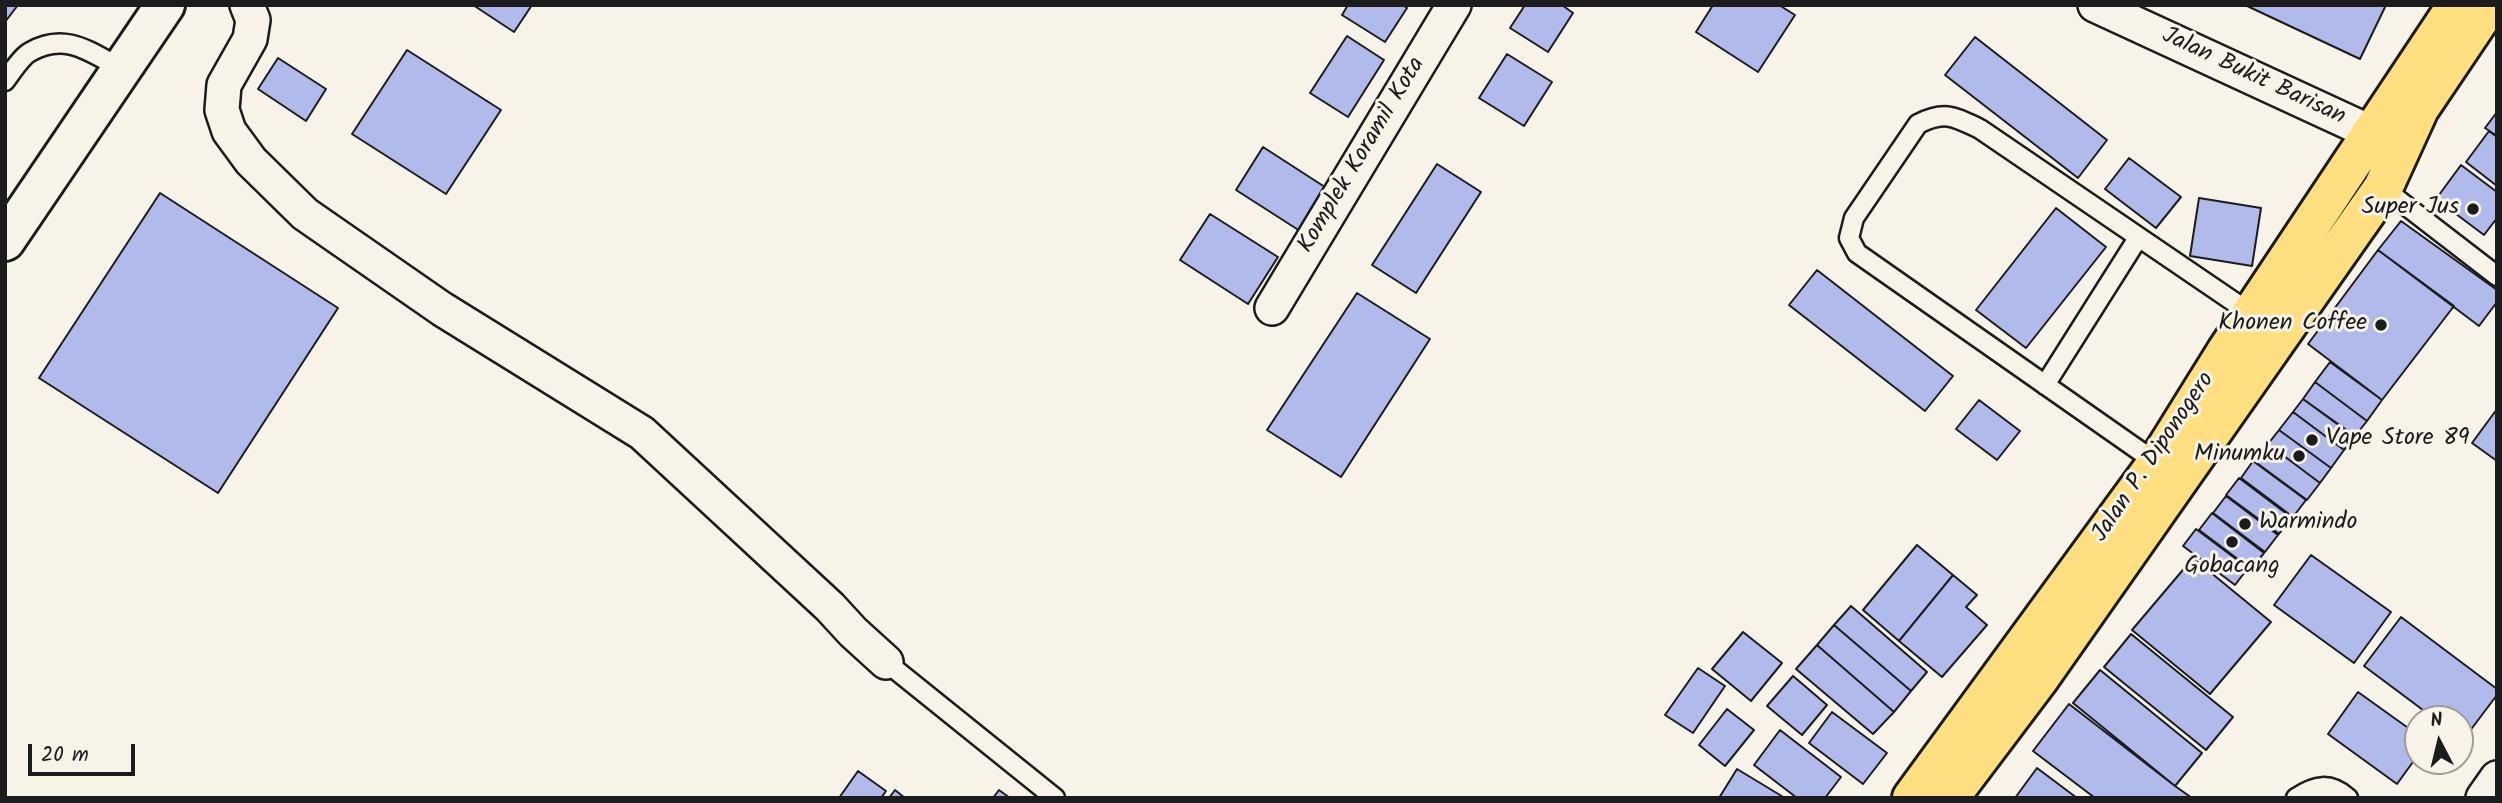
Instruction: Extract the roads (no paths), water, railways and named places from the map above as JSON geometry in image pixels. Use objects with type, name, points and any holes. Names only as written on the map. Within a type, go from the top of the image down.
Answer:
[{"type":"main road","name":"Jalan P. Diponogero","points":[[1912,798],[2157,463],[2226,352],[2457,5]]},
{"type":"main road","name":"Jalan P. Diponogero","points":[[1949,798],[2038,680],[2383,187],[2419,109],[2488,5]]},
{"type":"street","points":[[5,241],[165,5]]},
{"type":"street","points":[[247,5],[253,20],[250,39],[224,85],[222,110],[229,131],[251,161],[305,214],[430,301],[642,433],[886,662]]},
{"type":"street","name":"Komplek Koramil Kota","points":[[1272,308],[1454,5]]},
{"type":"street","name":"Jalan Bukit Barisan","points":[[2095,5],[2372,133]]},
{"type":"street","points":[[2483,798],[2497,778]]},
{"type":"lane","points":[[5,81],[29,52],[71,42],[122,69]]},
{"type":"lane","points":[[2157,463],[1857,253],[1849,238],[1854,218],[1918,124],[1934,116],[1953,116],[1980,129],[2251,316]]},
{"type":"lane","points":[[2383,187],[2497,276]]},
{"type":"lane","points":[[2046,385],[2138,239]]},
{"type":"lane","points":[[886,662],[1055,798]]},
{"type":"lane","points":[[2296,798],[2308,790],[2324,787],[2336,788],[2348,798]]},
{"type":"place","name":"Super Jus","points":[[2473,209]]},
{"type":"place","name":"Khonen Coffee","points":[[2381,325]]},
{"type":"place","name":"Vape Store 89","points":[[2312,440]]},
{"type":"place","name":"Minumku","points":[[2299,456]]},
{"type":"place","name":"Warmindo","points":[[2245,524]]},
{"type":"place","name":"Gobacang","points":[[2232,542]]}]
